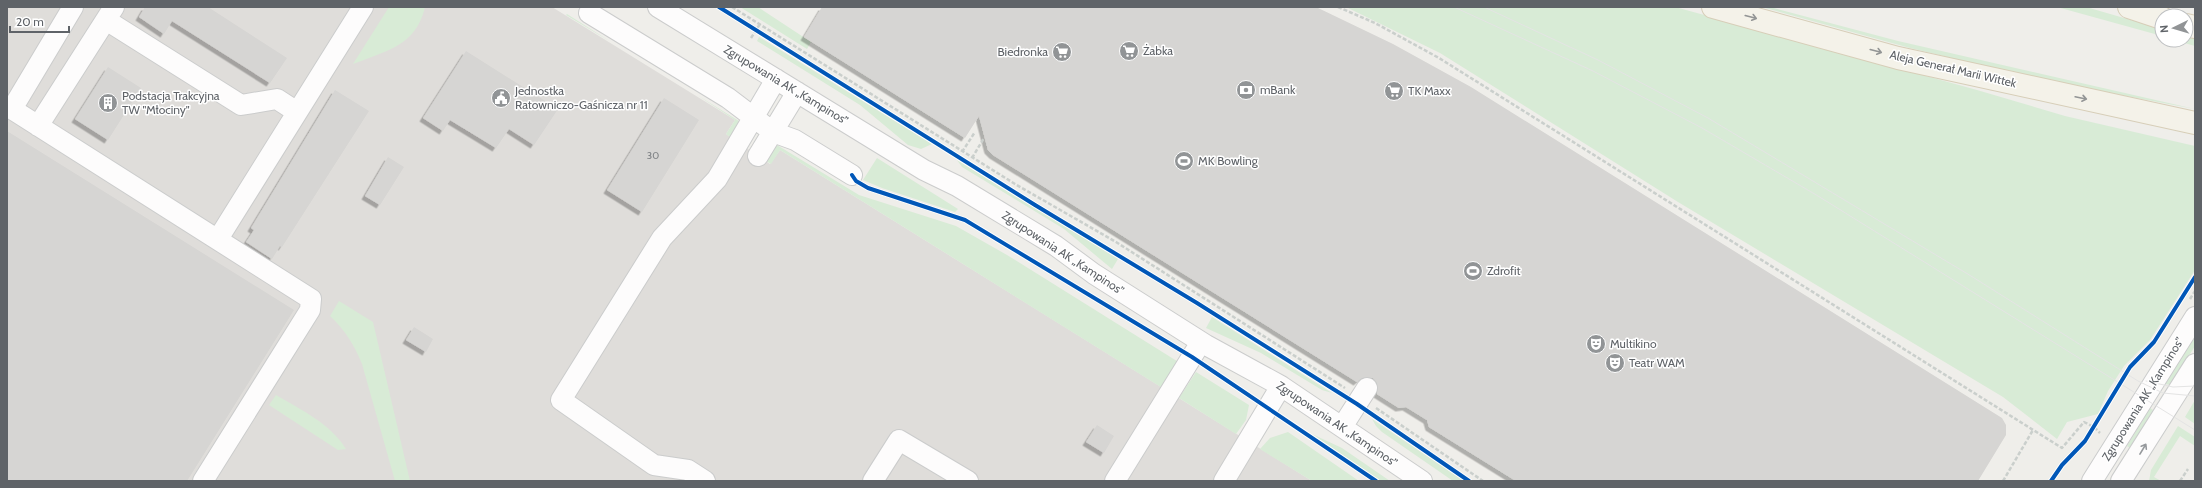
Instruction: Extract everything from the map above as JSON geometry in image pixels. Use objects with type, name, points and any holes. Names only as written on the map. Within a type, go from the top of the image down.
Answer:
[{"type":"main road","name":"Aleja Generał Marii Wittek","points":[[1713,7],[1898,58],[2195,123]]},
{"type":"main road","points":[[2129,7],[2154,15]]},
{"type":"street","points":[[73,7],[10,107],[309,296],[312,304],[203,481]]},
{"type":"street","points":[[218,239],[363,7]]},
{"type":"street","name":"Zgrupowania AK „Kampinos”","points":[[658,7],[924,170],[958,186],[1051,242],[1094,274],[1201,342],[1281,386],[1422,481]]},
{"type":"street","points":[[589,13],[728,98],[773,132],[795,140],[852,176]]},
{"type":"street","points":[[38,126],[110,14],[241,105],[277,99],[297,112]]},
{"type":"street","points":[[705,481],[688,470],[654,465],[561,400],[662,238],[717,179],[776,79]]},
{"type":"street","points":[[758,156],[797,92]]},
{"type":"street","name":"Zgrupowania AK „Kampinos”","points":[[2092,481],[2195,317]]},
{"type":"street","points":[[1115,481],[1201,342]]},
{"type":"street","points":[[2121,481],[2195,364]]},
{"type":"street","points":[[1224,481],[1281,386]]},
{"type":"street","points":[[1342,427],[1364,393]]},
{"type":"street","points":[[873,481],[899,440],[968,481]]},
{"type":"path","points":[[732,7],[962,152],[1116,242],[1364,393],[1483,481]]},
{"type":"path","points":[[1338,7],[1410,41],[1439,58],[2062,448],[2084,422],[2094,427],[2103,438]]},
{"type":"path","points":[[751,38],[760,24]]},
{"type":"path","points":[[750,26],[763,35]]},
{"type":"path","points":[[962,152],[975,132]]},
{"type":"path","points":[[972,158],[984,138]]},
{"type":"path","points":[[2091,432],[2098,421]]},
{"type":"path","points":[[2003,481],[2033,430]]},
{"type":"path","points":[[2180,481],[2188,469]]},
{"type":"shaded area","points":[[7,7],[552,7],[735,120],[726,134],[770,164],[780,150],[1312,481],[7,481]]},
{"type":"green space","points":[[389,7],[425,7],[421,20],[415,31],[407,39],[388,51],[353,64]]},
{"type":"green space","points":[[740,7],[758,7],[811,42],[807,49]]},
{"type":"green space","points":[[1346,7],[1675,7],[1977,90],[2065,116],[2195,146],[2195,270],[2150,340],[2124,366],[2108,391],[2098,414],[2067,422],[2057,439],[2003,397],[1678,202],[1440,53]]},
{"type":"green space","points":[[1762,7],[1770,7],[1898,41],[2195,109],[2057,83],[1910,48]]},
{"type":"green space","points":[[2057,7],[2086,7],[2154,27],[2154,34]]},
{"type":"green space","points":[[567,14],[611,42],[566,15]]},
{"type":"green space","points":[[759,37],[932,144],[921,149],[908,145],[860,105],[757,41]]},
{"type":"green space","points":[[697,95],[739,121],[730,137],[726,134],[735,120]]},
{"type":"green space","points":[[777,145],[859,195],[956,226],[1007,255],[1180,363],[1164,389],[780,150],[771,164],[766,161]]},
{"type":"green space","points":[[877,158],[958,209],[955,212],[882,188],[863,180]]},
{"type":"green space","points":[[957,160],[1118,259],[1112,269],[1064,229],[962,167]]},
{"type":"green space","points":[[339,301],[373,322],[410,481],[395,481],[362,364],[349,338],[330,316]]},
{"type":"green space","points":[[1212,317],[1332,393],[1322,390],[1261,353],[1206,328]]},
{"type":"green space","points":[[2195,336],[2195,346],[2171,385],[2165,384]]},
{"type":"green space","points":[[1196,372],[1249,405],[1246,420],[1236,434],[1179,398]]},
{"type":"green space","points":[[276,395],[323,424],[332,432],[346,449],[338,450],[269,405]]},
{"type":"green space","points":[[2195,400],[2195,424],[2185,417]]},
{"type":"green space","points":[[2150,408],[2153,410],[2130,448],[2127,446]]},
{"type":"green space","points":[[1372,419],[1464,481],[1453,481],[1382,432]]},
{"type":"green space","points":[[2178,426],[2195,437],[2195,446],[2180,436],[2154,477],[2161,481],[2149,481],[2151,470]]},
{"type":"green space","points":[[1288,432],[1359,481],[1312,481],[1260,449],[1270,438]]},
{"type":"green space","points":[[1312,434],[1342,448],[1390,481],[1381,481]]},
{"type":"building","points":[[145,7],[208,7],[287,58],[270,83],[172,21],[164,34],[139,17]]},
{"type":"building","points":[[822,7],[1316,7],[1393,44],[1471,87],[2002,418],[2006,425],[2006,435],[1978,481],[1516,481],[1429,427],[1427,420],[1406,407],[1399,408],[1377,394],[1377,383],[1373,378],[1362,378],[1357,382],[993,155],[988,150],[979,116],[965,138],[804,37]]},
{"type":"building","name":"Jednostka Ratowniczo-Gaśnicza nr 11","points":[[466,51],[558,109],[534,145],[509,129],[496,148],[450,120],[443,131],[423,118]]},
{"type":"building","name":"Podstacja Trakcyjna TW \"Młociny\"","points":[[108,67],[141,88],[108,140],[75,119]]},
{"type":"building","points":[[335,90],[369,111],[282,247],[280,246],[272,259],[246,242],[254,230],[251,228]]},
{"type":"building","points":[[664,98],[699,120],[642,212],[607,190]]},
{"type":"building","points":[[7,131],[294,310],[187,481],[7,481]]},
{"type":"building","points":[[388,157],[404,167],[380,205],[365,196]]},
{"type":"building","points":[[414,327],[433,339],[426,352],[406,340]]},
{"type":"building","points":[[1097,425],[1114,436],[1104,453],[1086,442]]},
{"type":"tram line","points":[[1454,7],[1593,71],[1702,128],[1818,196],[2195,430]]},
{"type":"tram line","points":[[1484,7],[1598,60],[1708,118],[1971,276],[2138,381],[2163,393],[2195,396]]},
{"type":"tram line","points":[[2146,381],[2173,387],[2195,386]]},
{"type":"cycle path","points":[[719,7],[1035,205],[1197,303],[1357,404],[1469,481]]},
{"type":"cycle path","points":[[852,175],[856,181],[868,188],[965,220],[1192,357],[1376,481]]},
{"type":"cycle path","points":[[2051,481],[2062,465],[2085,441],[2130,367],[2154,342],[2195,277]]},
{"type":"place","name":"Żabka","points":[[1129,51]]},
{"type":"place","name":"Biedronka","points":[[1062,52]]},
{"type":"place","name":"mBank","points":[[1246,90]]},
{"type":"place","name":"TK Maxx","points":[[1394,91]]},
{"type":"place","name":"Jednostka Ratowniczo-Gaśnicza nr 11","points":[[501,98]]},
{"type":"place","name":"Podstacja Trakcyjna TW \"Młociny\"","points":[[108,103]]},
{"type":"place","name":"MK Bowling","points":[[1184,161]]},
{"type":"place","name":"Zdrofit","points":[[1473,271]]},
{"type":"place","name":"Multikino","points":[[1596,344]]},
{"type":"place","name":"Teatr WAM","points":[[1615,363]]}]
